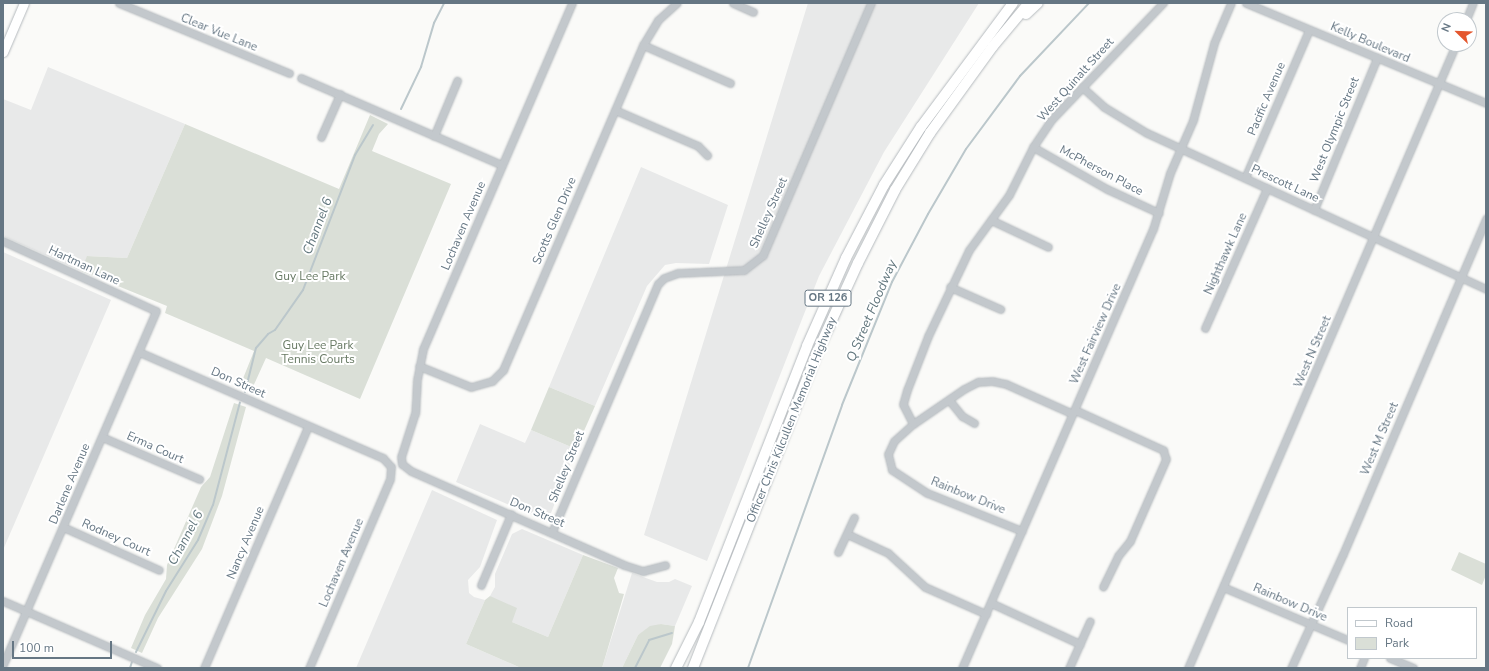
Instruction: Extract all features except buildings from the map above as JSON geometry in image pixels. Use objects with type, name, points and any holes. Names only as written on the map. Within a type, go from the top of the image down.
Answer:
[{"type":"highway","name":"Officer Chris Kilcullen Memorial Highway","points":[[693,668],[816,355],[858,263],[896,190],[930,133],[993,46],[1029,3]]},
{"type":"highway","points":[[993,46],[1038,3]]},
{"type":"highway","name":"Officer Chris Kilcullen Memorial Highway","points":[[676,668],[699,622],[807,346],[846,258],[884,186],[921,127],[1011,5]]},
{"type":"main road","points":[[3,52],[24,3]]},
{"type":"street","name":"Clear Vue Lane","points":[[119,3],[289,73]]},
{"type":"street","name":"Lochaven Avenue","points":[[402,464],[402,450],[415,413],[419,366],[423,349],[572,3]]},
{"type":"street","name":"Scotts Glen Drive","points":[[419,366],[471,387],[492,381],[503,370],[643,45],[658,20],[677,3]]},
{"type":"street","points":[[733,3],[754,12]]},
{"type":"street","name":"Shelley Street","points":[[552,532],[658,284],[664,278],[678,273],[744,270],[764,255],[871,3]]},
{"type":"street","name":"West Quinalt Street","points":[[913,424],[903,404],[907,390],[950,287],[969,250],[1009,195],[1033,147],[1052,119],[1163,3]]},
{"type":"street","name":"West Fairview Drive","points":[[962,668],[1159,213],[1170,173],[1194,120],[1214,43],[1231,3]]},
{"type":"street","name":"Kelly Boulevard","points":[[1246,3],[1486,104]]},
{"type":"street","name":"Pacific Avenue","points":[[1245,178],[1309,30]]},
{"type":"street","points":[[643,45],[730,83]]},
{"type":"street","name":"West N Street","points":[[1188,668],[1453,52]]},
{"type":"street","name":"West Olympic Street","points":[[1314,210],[1377,58]]},
{"type":"street","points":[[301,78],[502,164]]},
{"type":"street","points":[[434,136],[457,81]]},
{"type":"street","name":"Prescott Lane","points":[[1082,86],[1120,118],[1245,178],[1486,289]]},
{"type":"street","points":[[321,137],[340,94]]},
{"type":"street","points":[[615,110],[698,146],[707,155]]},
{"type":"street","name":"McPherson Place","points":[[1033,147],[1107,189],[1159,213]]},
{"type":"street","name":"Nighthawk Lane","points":[[1205,328],[1267,188]]},
{"type":"street","name":"West M Street","points":[[1291,668],[1312,624],[1486,218]]},
{"type":"street","points":[[991,220],[1048,246]]},
{"type":"street","name":"Hartman Lane","points":[[3,241],[156,311]]},
{"type":"street","points":[[950,287],[1000,309]]},
{"type":"street","name":"Darlene Avenue","points":[[3,665],[156,311]]},
{"type":"street","name":"Don Street","points":[[139,352],[383,458],[391,466]]},
{"type":"street","points":[[913,424],[964,389],[978,382],[992,381],[1006,384],[1163,450],[1166,459],[1130,541],[1118,556],[1103,587]]},
{"type":"street","points":[[949,400],[962,416],[974,423]]},
{"type":"street","name":"Rainbow Drive","points":[[913,424],[894,442],[888,454],[889,464],[898,476],[927,493],[1022,531]]},
{"type":"street","name":"Nancy Avenue","points":[[204,668],[308,426]]},
{"type":"street","name":"Erma Court","points":[[102,437],[199,479]]},
{"type":"street","name":"Don Street","points":[[402,464],[411,471],[638,570],[665,565]]},
{"type":"street","name":"Lochaven Avenue","points":[[308,668],[390,479],[391,466]]},
{"type":"street","points":[[481,585],[511,514]]},
{"type":"street","points":[[838,552],[854,517]]},
{"type":"street","name":"Rodney Court","points":[[63,527],[159,570]]},
{"type":"street","points":[[846,534],[888,553],[925,587],[986,614]]},
{"type":"street","name":"Rainbow Drive","points":[[1223,587],[1347,640]]},
{"type":"street","points":[[3,601],[157,668]]},
{"type":"street","points":[[991,603],[1080,644]]},
{"type":"street","points":[[1069,668],[1090,621]]},
{"type":"street","points":[[1392,659],[1413,668]]},
{"type":"shaded area","points":[[808,3],[979,3],[884,152],[819,276],[707,561],[644,535]]},
{"type":"shaded area","points":[[48,67],[185,124],[127,258],[88,256],[81,271],[3,236],[3,99],[31,110]]},
{"type":"shaded area","points":[[641,167],[728,205],[709,264],[676,263],[665,265],[647,286],[595,406],[549,387]]},
{"type":"shaded area","points":[[3,252],[111,300],[3,550]]},
{"type":"shaded area","points":[[480,424],[525,443],[531,430],[576,449],[551,513],[540,518],[456,482]]},
{"type":"shaded area","points":[[432,490],[497,520],[480,567],[468,580],[469,593],[474,597],[485,600],[466,644],[521,668],[356,668]]},
{"type":"shaded area","points":[[522,529],[583,555],[548,637],[512,622],[490,596],[495,587],[495,574],[512,534]]},
{"type":"shaded area","points":[[632,573],[657,582],[669,582],[675,579],[692,586],[675,626],[661,624],[638,635],[622,668],[602,668]]},
{"type":"green space","name":"Guy Lee Park","points":[[370,115],[388,124],[379,134],[372,151],[451,184],[360,399],[266,358],[251,391],[240,386],[254,351],[165,313],[167,306],[81,271],[87,256],[127,258],[185,124],[339,189]]},
{"type":"green space","points":[[549,387],[595,406],[576,449],[531,430]]},
{"type":"green space","points":[[234,403],[246,407],[222,496],[202,549],[158,618],[142,653],[131,648],[145,615],[166,579],[167,565],[201,487],[210,477]]},
{"type":"green space","points":[[1459,552],[1486,564],[1486,575],[1482,585],[1451,570]]},
{"type":"green space","points":[[583,555],[618,568],[614,578],[619,593],[624,594],[602,668],[521,668],[466,644],[485,600],[490,596],[517,608],[512,622],[548,637]]},
{"type":"green space","points":[[661,624],[675,626],[672,644],[660,668],[622,668],[638,635],[650,626]]},
{"type":"waterway","name":"Channel 6","points":[[401,109],[421,67],[434,23],[444,3]]},
{"type":"waterway","name":"Q Street Floodway","points":[[748,668],[842,405],[892,282],[928,214],[966,149],[1020,76],[1089,3]]},
{"type":"waterway","name":"Channel 6","points":[[245,392],[256,348],[268,334],[275,330],[303,290],[355,155],[373,125]]},
{"type":"waterway","name":"Channel 6","points":[[136,652],[166,591],[198,540],[213,505],[240,402]]},
{"type":"waterway","points":[[635,668],[649,640],[672,633]]},
{"type":"waterway","name":"Channel 6","points":[[130,668],[132,662]]},
{"type":"park label","name":"Guy Lee Park Tennis Courts","points":[[318,353]]}]
